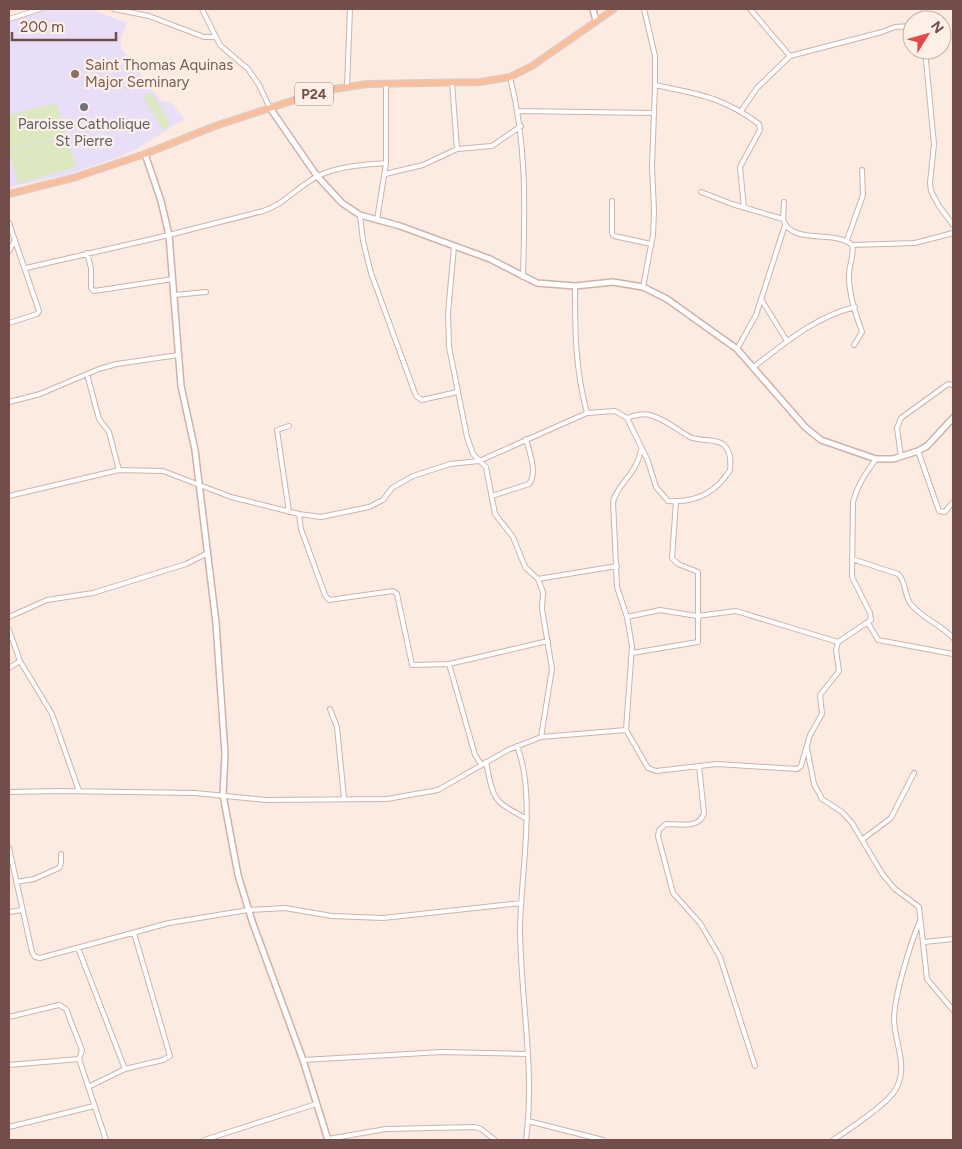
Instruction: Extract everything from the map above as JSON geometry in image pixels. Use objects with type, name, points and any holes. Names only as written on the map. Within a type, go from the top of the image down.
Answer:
[{"type":"main road","name":"P24","points":[[9,194],[72,178],[145,154],[216,126],[322,91],[346,86],[481,82],[510,77],[532,66],[614,9]]},
{"type":"street","points":[[9,19],[40,9]]},
{"type":"street","points":[[114,9],[149,16],[204,36],[216,37]]},
{"type":"street","points":[[202,9],[225,51],[248,69],[259,85],[270,108],[317,176],[342,203],[360,214],[490,260],[537,283],[575,286],[604,281],[643,287],[667,299],[737,349],[813,435],[831,445],[876,459],[901,457],[927,446],[953,418]]},
{"type":"street","points":[[346,86],[350,9]]},
{"type":"street","points":[[593,9],[596,22]]},
{"type":"street","points":[[643,287],[651,244],[654,211],[652,166],[655,85],[655,56],[644,9]]},
{"type":"street","points":[[750,9],[790,56]]},
{"type":"street","points":[[741,110],[757,88],[790,56],[882,32],[895,26],[902,26]]},
{"type":"street","points":[[927,60],[934,144],[930,183],[939,206],[953,225]]},
{"type":"street","points":[[510,77],[521,126],[525,186],[523,277]]},
{"type":"street","points":[[452,83],[457,149]]},
{"type":"street","points":[[377,220],[386,163],[386,85]]},
{"type":"street","points":[[655,85],[711,96],[741,110],[761,126],[740,167],[744,208]]},
{"type":"street","points":[[518,111],[653,113]]},
{"type":"street","points":[[384,174],[428,164],[457,149],[492,146],[521,126]]},
{"type":"street","points":[[145,154],[161,201],[169,235],[178,355],[185,411],[195,450],[200,486],[219,659],[225,754],[223,794],[238,875],[248,910],[303,1060],[328,1140],[386,1129],[475,1127],[481,1129],[495,1140]]},
{"type":"street","points":[[26,268],[169,235],[278,206],[317,176],[344,167],[386,163]]},
{"type":"street","points":[[847,240],[863,195],[862,170]]},
{"type":"street","points":[[701,192],[744,208],[783,219]]},
{"type":"street","points":[[612,201],[612,233],[614,236],[651,244]]},
{"type":"street","points":[[784,202],[783,219],[785,225],[792,231],[810,236],[826,236],[847,240],[852,245],[854,251],[849,266],[849,279],[862,332],[854,345]]},
{"type":"street","points":[[360,214],[363,240],[371,273],[416,396],[422,400],[457,392]]},
{"type":"street","points":[[9,223],[26,268],[39,313],[9,323]]},
{"type":"street","points":[[737,349],[756,315],[785,225]]},
{"type":"street","points":[[852,245],[915,244],[953,233]]},
{"type":"street","points":[[9,251],[16,240]]},
{"type":"street","points":[[454,247],[448,313],[449,347],[470,448],[486,467],[495,514],[513,537],[525,567],[538,579],[543,592],[542,609],[552,669],[541,737]]},
{"type":"street","points":[[87,254],[91,268],[91,288],[94,291],[173,279]]},
{"type":"street","points":[[575,286],[575,345],[578,380],[587,412]]},
{"type":"street","points":[[174,295],[206,292]]},
{"type":"street","points":[[761,299],[788,341]]},
{"type":"street","points":[[754,366],[810,324],[830,314],[855,307]]},
{"type":"street","points":[[9,402],[40,394],[87,374],[117,364],[178,355]]},
{"type":"street","points":[[87,374],[99,419],[109,432],[119,470]]},
{"type":"street","points":[[901,457],[897,428],[901,418],[948,384],[953,385]]},
{"type":"street","points":[[9,496],[119,470],[163,471],[200,486],[289,512],[321,517],[369,507],[383,500],[392,488],[412,476],[450,464],[479,461],[587,412],[615,411],[627,418],[646,457],[651,476],[661,494],[668,501],[676,502],[700,498],[712,492],[730,470],[729,453],[719,442],[702,441],[690,437],[652,415],[644,414],[627,418]]},
{"type":"street","points":[[289,426],[277,430],[289,512]]},
{"type":"street","points":[[492,496],[530,484],[533,474],[526,439]]},
{"type":"street","points":[[641,450],[634,471],[615,495],[613,502],[620,598],[627,617],[632,653],[626,730],[651,771],[717,764],[796,769],[801,766],[813,728],[822,714],[820,695],[839,672],[836,650],[838,642],[868,623],[871,617],[852,577],[852,559],[856,491],[876,459]]},
{"type":"street","points":[[918,451],[939,511],[945,512],[953,502]]},
{"type":"street","points":[[632,653],[696,644],[699,637],[698,572],[678,564],[672,558],[676,502]]},
{"type":"street","points":[[299,514],[309,551],[325,596],[329,600],[393,591],[401,604],[412,665],[449,664],[548,641]]},
{"type":"street","points":[[9,617],[47,600],[94,593],[170,570],[208,553]]},
{"type":"street","points":[[852,559],[902,577],[910,602],[920,614],[940,625],[953,638]]},
{"type":"street","points":[[538,579],[617,566]]},
{"type":"street","points":[[627,617],[660,610],[698,616],[736,611],[838,642]]},
{"type":"street","points":[[868,623],[878,640],[953,654]]},
{"type":"street","points":[[9,630],[20,660],[52,714],[79,791]]},
{"type":"street","points":[[9,668],[20,660]]},
{"type":"street","points":[[449,664],[475,755],[484,763],[495,798],[500,804],[527,819]]},
{"type":"street","points":[[330,709],[337,727],[344,798]]},
{"type":"street","points":[[9,792],[79,791],[223,794],[266,800],[387,799],[419,795],[438,790],[517,746],[541,737],[626,730]]},
{"type":"street","points":[[517,746],[522,759],[527,819],[520,903],[522,975],[530,1080],[526,1140]]},
{"type":"street","points":[[807,747],[817,790],[822,799],[842,812],[863,839],[883,875],[895,889],[919,906],[927,979],[953,1010]]},
{"type":"street","points":[[699,766],[703,819],[695,824],[666,824],[659,830],[658,836],[673,893],[700,923],[720,957],[756,1066]]},
{"type":"street","points":[[863,839],[891,818],[914,772]]},
{"type":"street","points":[[9,848],[32,952],[40,958],[198,917],[248,910],[285,908],[332,916],[383,918],[520,903]]},
{"type":"street","points":[[16,882],[34,879],[59,868],[62,863],[61,854]]},
{"type":"street","points":[[9,912],[22,910]]},
{"type":"street","points":[[833,1140],[894,1092],[900,1080],[901,1058],[894,1017],[912,938],[920,921]]},
{"type":"street","points":[[88,1087],[125,1069],[163,1060],[170,1056],[134,933]]},
{"type":"street","points":[[924,942],[953,939]]},
{"type":"street","points":[[78,948],[125,1069]]},
{"type":"street","points":[[9,1017],[59,1005],[64,1006],[82,1050],[79,1059],[106,1140]]},
{"type":"street","points":[[303,1060],[442,1052],[528,1054]]},
{"type":"street","points":[[9,1065],[79,1059]]},
{"type":"street","points":[[204,1140],[219,1138],[253,1123],[316,1104]]},
{"type":"street","points":[[9,1127],[94,1106]]},
{"type":"street","points":[[528,1121],[603,1140]]},
{"type":"shaded area","name":"Saint Thomas Aquinas Major Seminary","points":[[47,9],[90,9],[127,23],[121,38],[121,48],[160,100],[171,103],[184,119],[135,150],[110,160],[66,175],[9,187],[9,21]]},
{"type":"green space","points":[[151,92],[171,125],[163,130],[143,97]]},
{"type":"green space","points":[[56,103],[66,135],[9,150],[9,115]]},
{"type":"green space","points":[[67,136],[76,167],[18,184],[9,151]]},
{"type":"place","name":"Saint Thomas Aquinas Major Seminary","points":[[75,74]]},
{"type":"place","name":"Paroisse Catholique St Pierre","points":[[84,107]]}]
